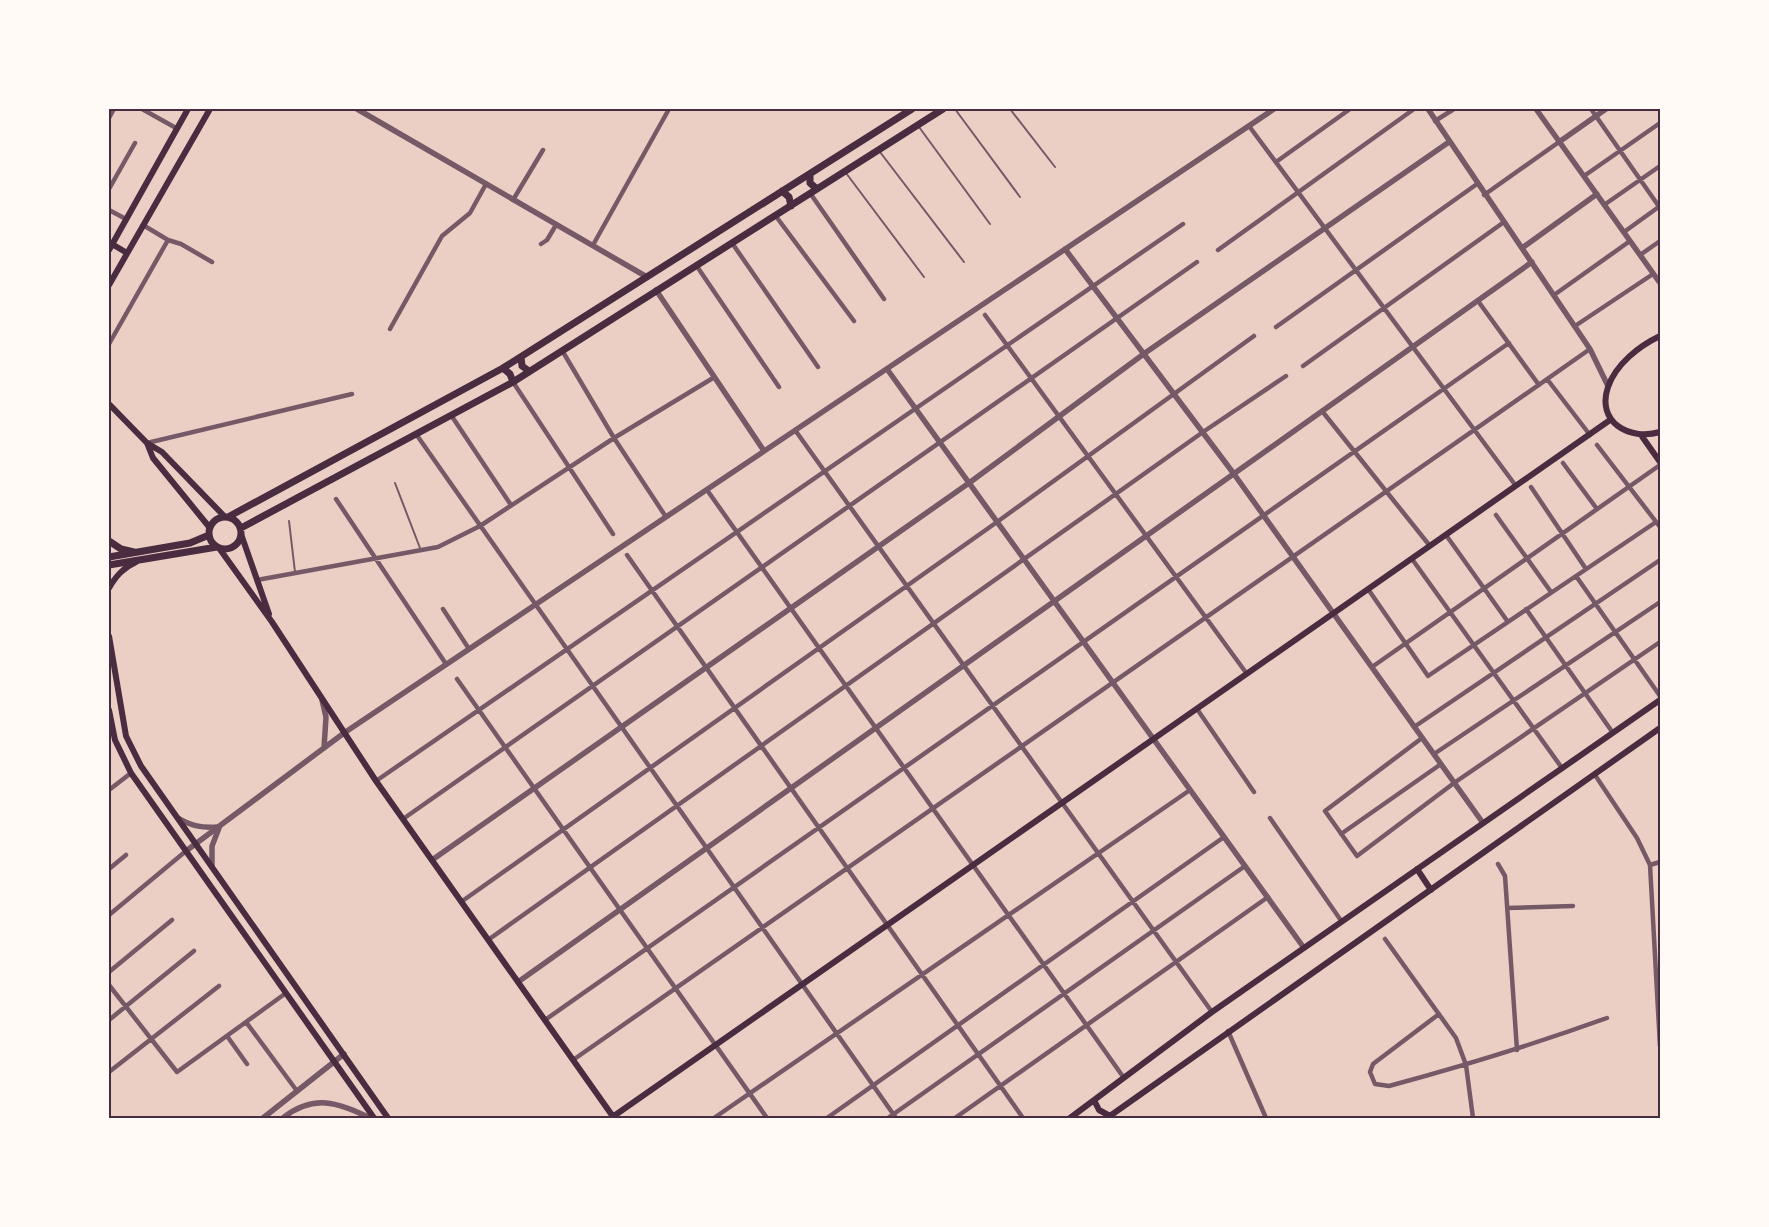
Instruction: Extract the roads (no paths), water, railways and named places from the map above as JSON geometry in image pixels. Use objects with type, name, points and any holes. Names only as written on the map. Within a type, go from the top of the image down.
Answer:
[{"type":"main road","points":[[127,253],[110,247],[188,109]]},
{"type":"main road","points":[[109,285],[210,109]]},
{"type":"main road","points":[[109,565],[190,543],[209,531],[214,521],[227,517],[503,368],[912,109]]},
{"type":"main road","points":[[109,557],[234,547],[241,531],[563,352],[656,290],[943,109]]},
{"type":"main road","points":[[810,174],[810,183],[814,191]]},
{"type":"main road","points":[[782,191],[789,197],[791,206]]},
{"type":"main road","points":[[1660,336],[1629,357],[1616,372],[1608,386],[1605,404],[1610,420],[1624,432],[1641,435],[1660,432]]},
{"type":"main road","points":[[521,357],[522,366],[529,371]]},
{"type":"main road","points":[[503,368],[510,374],[512,382]]},
{"type":"main road","points":[[109,404],[147,443],[162,452],[227,517],[236,521],[272,622]]},
{"type":"main road","points":[[147,443],[153,458],[209,531],[212,542],[218,547],[272,622],[376,781],[613,1118],[1610,420]]},
{"type":"main road","points":[[1641,435],[1660,463]]},
{"type":"main road","points":[[109,541],[121,549],[138,556]]},
{"type":"main road","points":[[109,588],[115,578],[138,556]]},
{"type":"main road","points":[[109,636],[126,736],[141,766],[388,1118]]},
{"type":"main road","points":[[1070,1118],[1212,1012],[1660,700]]},
{"type":"main road","points":[[109,710],[112,741],[131,772],[374,1118]]},
{"type":"main road","points":[[1094,1100],[1099,1110],[1108,1117],[1660,728]]},
{"type":"main road","points":[[1417,869],[1431,890]]},
{"type":"street","points":[[109,118],[114,109]]},
{"type":"street","points":[[142,109],[176,128]]},
{"type":"street","points":[[357,109],[647,277]]},
{"type":"street","points":[[593,245],[669,109]]},
{"type":"street","points":[[109,915],[186,851],[344,733],[1274,109]]},
{"type":"street","points":[[1276,162],[1350,109]]},
{"type":"street","points":[[1218,250],[1414,109]]},
{"type":"street","points":[[1428,109],[1590,349],[1608,386]]},
{"type":"street","points":[[1435,121],[1454,109]]},
{"type":"street","points":[[1536,109],[1660,283]]},
{"type":"street","points":[[1591,109],[1660,207],[1624,232]]},
{"type":"street","points":[[1484,194],[1606,109]]},
{"type":"street","points":[[1584,176],[1660,122]]},
{"type":"street","points":[[1249,126],[1516,486]]},
{"type":"street","points":[[432,860],[969,483],[1058,415],[1449,142]]},
{"type":"street","points":[[109,189],[135,144]]},
{"type":"street","points":[[513,200],[543,150]]},
{"type":"street","points":[[1604,205],[1660,166]]},
{"type":"street","points":[[390,329],[442,236],[470,213],[486,184]]},
{"type":"street","points":[[1276,327],[1477,184]]},
{"type":"street","points":[[814,191],[884,299]]},
{"type":"street","points":[[1522,248],[1597,194]]},
{"type":"street","points":[[109,210],[126,219]]},
{"type":"street","points":[[775,215],[854,321]]},
{"type":"street","points":[[1303,366],[1504,222]]},
{"type":"street","points":[[376,781],[1183,224]]},
{"type":"street","points":[[143,225],[212,262]]},
{"type":"street","points":[[541,244],[547,240],[556,225]]},
{"type":"street","points":[[109,344],[168,240]]},
{"type":"street","points":[[1554,295],[1630,241]]},
{"type":"street","points":[[1640,255],[1660,241]]},
{"type":"street","points":[[732,243],[818,366]]},
{"type":"street","points":[[1065,249],[1118,317],[1264,515],[1483,823]]},
{"type":"street","points":[[403,818],[1197,262]]},
{"type":"street","points":[[518,982],[1532,262]]},
{"type":"street","points":[[696,266],[779,387]]},
{"type":"street","points":[[1575,326],[1653,274]]},
{"type":"street","points":[[656,290],[764,451]]},
{"type":"street","points":[[1478,301],[1539,385]]},
{"type":"street","points":[[985,315],[1247,674]]},
{"type":"street","points":[[461,902],[997,522],[1087,455],[1254,336]]},
{"type":"street","points":[[545,1020],[1509,343]]},
{"type":"street","points":[[573,1060],[1590,349]]},
{"type":"street","points":[[563,352],[614,438],[666,517]]},
{"type":"street","points":[[887,369],[1304,948]]},
{"type":"street","points":[[488,940],[1203,432],[1286,376]]},
{"type":"street","points":[[257,580],[438,547],[480,526],[614,438],[714,378]]},
{"type":"street","points":[[1547,379],[1590,435]]},
{"type":"street","points":[[512,382],[613,534]]},
{"type":"street","points":[[147,443],[352,394]]},
{"type":"street","points":[[1322,411],[1430,546]]},
{"type":"street","points":[[451,415],[511,506]]},
{"type":"street","points":[[795,430],[1212,1012]]},
{"type":"street","points":[[416,434],[895,1116]]},
{"type":"street","points":[[1598,445],[1660,527]]},
{"type":"street","points":[[1563,463],[1597,509]]},
{"type":"street","points":[[1372,667],[1660,463]]},
{"type":"street","points":[[1531,487],[1586,569]]},
{"type":"street","points":[[707,490],[1124,1078]]},
{"type":"street","points":[[336,499],[446,664]]},
{"type":"street","points":[[1496,515],[1551,592]]},
{"type":"street","points":[[1368,589],[1428,676],[1656,522]]},
{"type":"street","points":[[1446,535],[1508,622]]},
{"type":"street","points":[[627,555],[1023,1118]]},
{"type":"street","points":[[1412,559],[1562,768]]},
{"type":"street","points":[[1414,727],[1660,560]]},
{"type":"street","points":[[1576,576],[1660,696]]},
{"type":"street","points":[[1434,754],[1660,602]]},
{"type":"street","points":[[443,609],[469,649]]},
{"type":"street","points":[[1526,609],[1613,733]]},
{"type":"street","points":[[1422,738],[1325,811],[1357,856],[1454,783],[1660,642]]},
{"type":"street","points":[[457,679],[767,1118]]},
{"type":"street","points":[[322,700],[326,717],[324,748]]},
{"type":"street","points":[[1197,709],[1254,792]]},
{"type":"street","points":[[1342,834],[1441,764]]},
{"type":"street","points":[[109,790],[131,772]]},
{"type":"street","points":[[1595,775],[1637,838],[1650,865],[1659,997],[1660,1046]]},
{"type":"street","points":[[714,1118],[1190,790]]},
{"type":"street","points":[[177,817],[190,825],[204,828],[219,827]]},
{"type":"street","points":[[1270,818],[1342,922]]},
{"type":"street","points":[[212,867],[212,846],[219,827]]},
{"type":"street","points":[[827,1118],[1224,837]]},
{"type":"street","points":[[109,869],[126,856]]},
{"type":"street","points":[[1650,865],[1660,862]]},
{"type":"street","points":[[1498,864],[1505,876],[1517,1050]]},
{"type":"street","points":[[888,1118],[895,1116],[978,1054],[1245,866]]},
{"type":"street","points":[[955,1118],[1268,897]]},
{"type":"street","points":[[1507,908],[1573,906]]},
{"type":"street","points":[[109,972],[172,920]]},
{"type":"street","points":[[1385,939],[1456,1038],[1466,1065],[1474,1118]]},
{"type":"street","points":[[109,1020],[194,951]]},
{"type":"street","points":[[109,985],[177,1072],[286,993]]},
{"type":"street","points":[[109,1072],[219,986]]},
{"type":"street","points":[[1439,1014],[1373,1064],[1370,1072],[1372,1081],[1384,1086],[1466,1065],[1517,1050],[1607,1018]]},
{"type":"street","points":[[246,1022],[297,1091]]},
{"type":"street","points":[[1228,1031],[1266,1118]]},
{"type":"street","points":[[227,1036],[248,1064]]},
{"type":"street","points":[[263,1118],[344,1054]]},
{"type":"street","points":[[283,1118],[309,1103],[350,1108],[370,1118]]},
{"type":"lane","points":[[955,109],[1020,196]]},
{"type":"lane","points":[[1010,109],[1055,167]]},
{"type":"lane","points":[[917,125],[990,224]]},
{"type":"lane","points":[[879,150],[964,262]]},
{"type":"lane","points":[[844,171],[924,277]]},
{"type":"lane","points":[[395,483],[420,549]]},
{"type":"lane","points":[[289,521],[296,572]]}]
